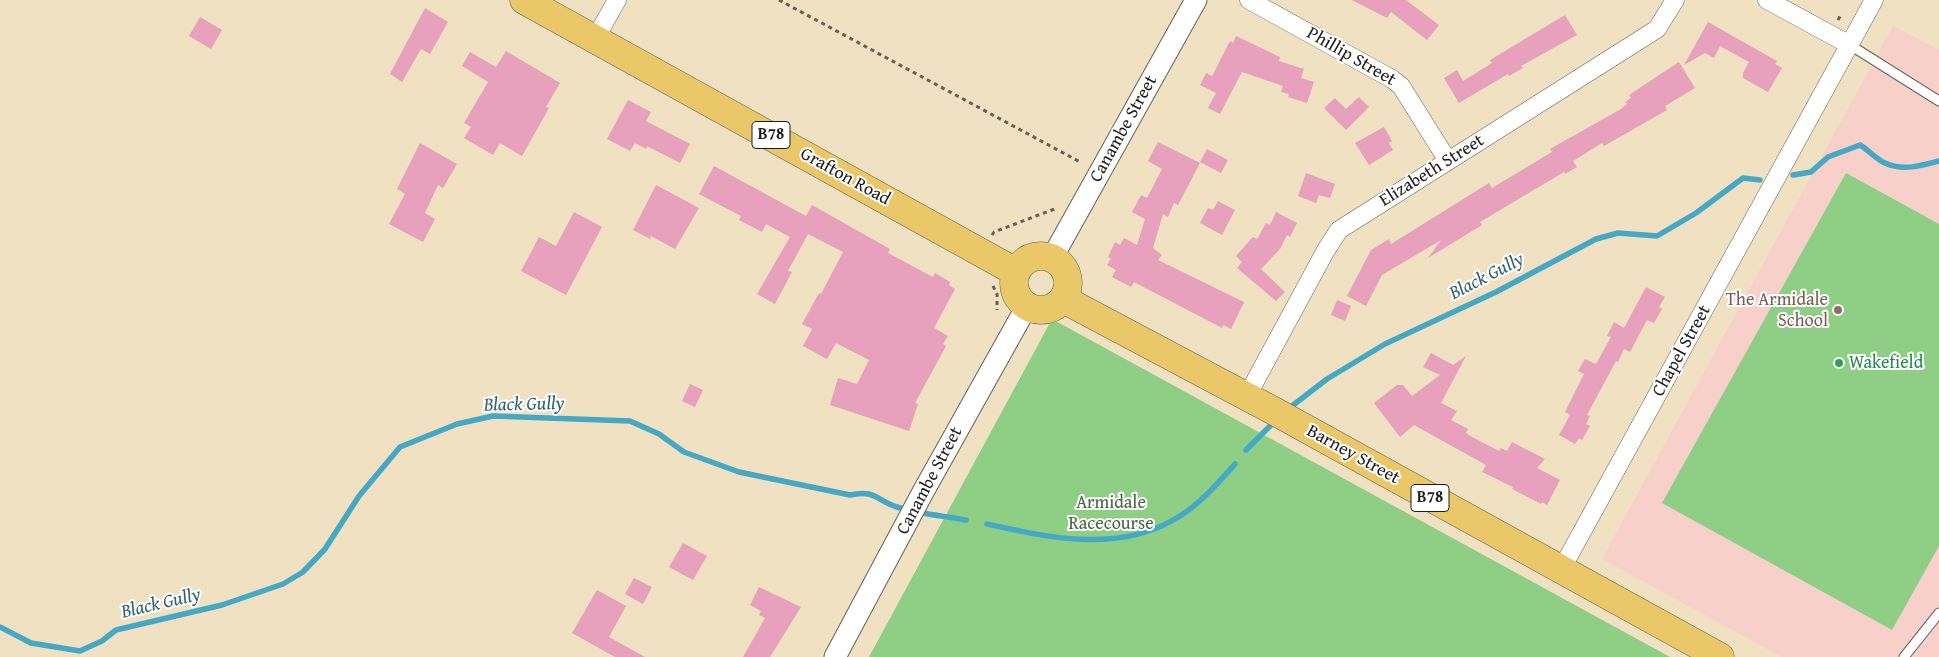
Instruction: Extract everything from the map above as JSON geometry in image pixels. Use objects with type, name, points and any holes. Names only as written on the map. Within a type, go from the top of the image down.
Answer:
[{"type":"main road","name":"Grafton Road","points":[[524,0],[1016,272]]},
{"type":"main road","points":[[1046,256],[1052,258],[1064,268],[1067,276],[1068,283],[1063,299],[1047,309],[1027,306],[1015,291],[1016,272],[1020,266],[1031,258],[1046,256]]},
{"type":"main road","name":"Barney Street","points":[[1063,299],[1274,411],[1720,657]]},
{"type":"street","points":[[596,39],[617,0]]},
{"type":"street","name":"Canambe Street","points":[[1052,258],[1196,0]]},
{"type":"street","name":"Phillip Street","points":[[1249,0],[1392,78],[1402,86],[1448,160]]},
{"type":"street","name":"Elizabeth Street","points":[[1246,396],[1326,250],[1339,230],[1657,29],[1675,0]]},
{"type":"street","points":[[1767,0],[1850,45]]},
{"type":"street","name":"Chapel Street","points":[[1561,570],[1874,0]]},
{"type":"street","name":"Canambe Street","points":[[835,657],[923,492],[1027,306]]},
{"type":"lane","points":[[1850,45],[1939,101]]},
{"type":"lane","points":[[1904,657],[1939,613]]},
{"type":"path","points":[[779,0],[1082,163]]},
{"type":"path","points":[[989,238],[994,232],[1048,211],[1057,208],[1062,211]]},
{"type":"shaded area","name":"Wakefield","points":[[1893,26],[1939,50],[1939,657],[1782,657],[1602,559]]},
{"type":"green space","name":"Wakefield","points":[[1846,173],[1939,224],[1939,546],[1892,630],[1662,503]]},
{"type":"green space","name":"Armidale Racecourse","points":[[1052,319],[1670,657],[869,657]]},
{"type":"building","points":[[1352,0],[1406,0],[1439,25],[1427,40],[1391,12],[1387,18]]},
{"type":"building","points":[[425,8],[448,22],[430,54],[421,49],[402,82],[390,74]]},
{"type":"building","points":[[1565,15],[1577,35],[1521,66],[1523,68],[1509,76],[1508,74],[1459,103],[1444,78],[1457,70],[1463,81],[1492,63],[1490,60]]},
{"type":"building","points":[[200,17],[222,30],[211,49],[189,36]]},
{"type":"building","points":[[1708,22],[1777,61],[1775,64],[1782,68],[1768,92],[1743,78],[1743,73],[1749,62],[1720,46],[1714,58],[1705,53],[1684,65]]},
{"type":"building","points":[[1236,36],[1280,57],[1279,61],[1304,69],[1301,78],[1314,82],[1307,103],[1288,97],[1289,94],[1281,92],[1283,86],[1242,72],[1220,114],[1208,108],[1216,93],[1200,85],[1206,73],[1212,76],[1230,41],[1233,43]]},
{"type":"building","points":[[506,51],[560,83],[546,107],[549,108],[522,156],[500,143],[493,155],[464,138],[471,127],[464,123],[488,82],[462,66],[470,52],[496,67]]},
{"type":"building","points":[[1679,62],[1695,88],[1665,106],[1667,110],[1604,146],[1602,143],[1573,161],[1577,167],[1565,174],[1564,172],[1480,222],[1482,225],[1428,258],[1441,240],[1382,275],[1366,306],[1347,296],[1371,250],[1389,239],[1391,244],[1489,183],[1492,188],[1552,152],[1550,149],[1621,109],[1627,104],[1625,102],[1631,98],[1629,95]]},
{"type":"building","points":[[1359,97],[1369,107],[1346,130],[1324,108],[1335,98],[1346,109]]},
{"type":"building","points":[[628,100],[651,112],[646,121],[690,144],[680,163],[647,146],[646,149],[635,143],[630,151],[607,139]]},
{"type":"building","points":[[1384,127],[1392,141],[1389,143],[1393,150],[1369,165],[1355,143]]},
{"type":"building","points":[[1158,142],[1200,163],[1178,205],[1174,203],[1168,217],[1163,214],[1153,248],[1162,255],[1158,260],[1244,302],[1231,329],[1223,325],[1222,328],[1134,282],[1131,287],[1112,277],[1116,270],[1107,265],[1111,259],[1108,257],[1115,242],[1120,245],[1124,238],[1137,245],[1145,219],[1132,212],[1141,195],[1147,198],[1162,169],[1148,161]]},
{"type":"building","points":[[420,143],[457,164],[443,188],[438,185],[425,213],[435,219],[423,242],[389,224],[405,194],[397,189]]},
{"type":"building","points":[[1207,149],[1228,160],[1221,173],[1200,162]]},
{"type":"building","points":[[714,166],[806,216],[812,205],[890,249],[888,253],[933,277],[935,273],[950,282],[949,285],[955,289],[934,328],[948,336],[943,344],[946,346],[915,403],[918,404],[909,431],[830,405],[838,378],[857,384],[869,360],[836,343],[827,359],[803,346],[812,329],[802,324],[819,293],[821,294],[843,252],[808,234],[788,271],[792,272],[775,304],[757,294],[790,237],[766,224],[762,232],[739,220],[741,216],[699,194]]},
{"type":"building","points":[[1306,173],[1335,184],[1330,198],[1319,195],[1316,203],[1298,196]]},
{"type":"building","points":[[656,185],[699,208],[675,249],[651,236],[650,239],[633,230]]},
{"type":"building","points":[[1218,201],[1235,210],[1222,235],[1200,223],[1208,208],[1213,210]]},
{"type":"building","points":[[574,212],[602,227],[566,295],[521,271],[539,237],[556,246]]},
{"type":"building","points":[[1276,212],[1297,223],[1290,237],[1287,235],[1280,249],[1261,269],[1285,292],[1276,301],[1237,268],[1242,262],[1236,256],[1253,237],[1257,239],[1266,223],[1270,225]]},
{"type":"building","points":[[1646,287],[1665,297],[1659,307],[1662,309],[1654,323],[1647,320],[1630,352],[1624,349],[1618,362],[1616,361],[1587,415],[1590,416],[1586,424],[1590,426],[1582,440],[1579,438],[1575,444],[1559,435],[1570,415],[1565,412],[1584,374],[1578,371],[1585,359],[1596,364],[1611,337],[1607,336],[1614,322],[1624,328]]},
{"type":"building","points":[[1337,300],[1351,306],[1345,321],[1331,315]]},
{"type":"building","points":[[1431,353],[1453,365],[1466,356],[1441,403],[1457,411],[1451,420],[1468,429],[1466,433],[1499,451],[1501,448],[1507,451],[1512,442],[1545,459],[1537,468],[1560,480],[1547,505],[1542,502],[1541,504],[1512,489],[1513,487],[1482,472],[1486,465],[1414,425],[1400,437],[1374,403],[1397,385],[1403,385],[1412,396],[1440,375],[1423,367]]},
{"type":"building","points":[[690,384],[703,390],[695,407],[682,401]]},
{"type":"building","points":[[683,543],[707,556],[693,580],[669,567]]},
{"type":"building","points":[[634,578],[652,587],[643,604],[625,594]]},
{"type":"building","points":[[759,587],[801,607],[770,657],[743,657],[765,618],[759,615],[761,611],[750,605]]},
{"type":"building","points":[[597,590],[626,606],[609,637],[645,657],[615,657],[572,633]]},
{"type":"waterway","name":"Black Gully","points":[[1793,175],[1811,172],[1828,157],[1860,145],[1882,162],[1898,167],[1926,165],[1939,161]]},
{"type":"waterway","name":"Black Gully","points":[[1288,409],[1327,379],[1385,344],[1496,292],[1596,239],[1618,233],[1657,236],[1696,213],[1743,178],[1760,180]]},
{"type":"waterway","name":"Black Gully","points":[[0,627],[31,643],[80,651],[102,641],[116,630],[222,605],[283,584],[303,572],[325,549],[359,496],[400,447],[457,424],[493,416],[630,421],[659,434],[684,452],[739,472],[850,495],[871,495],[890,505],[905,509],[966,520]]},
{"type":"waterway","name":"Black Gully","points":[[1246,450],[1276,420]]},
{"type":"waterway","name":"Black Gully","points":[[987,524],[1035,534],[1085,540],[1110,539],[1134,535],[1157,528],[1188,511],[1235,464]]},
{"type":"place","name":"The Armidale School","points":[[1838,310]]},
{"type":"place","name":"Wakefield","points":[[1839,363]]}]
